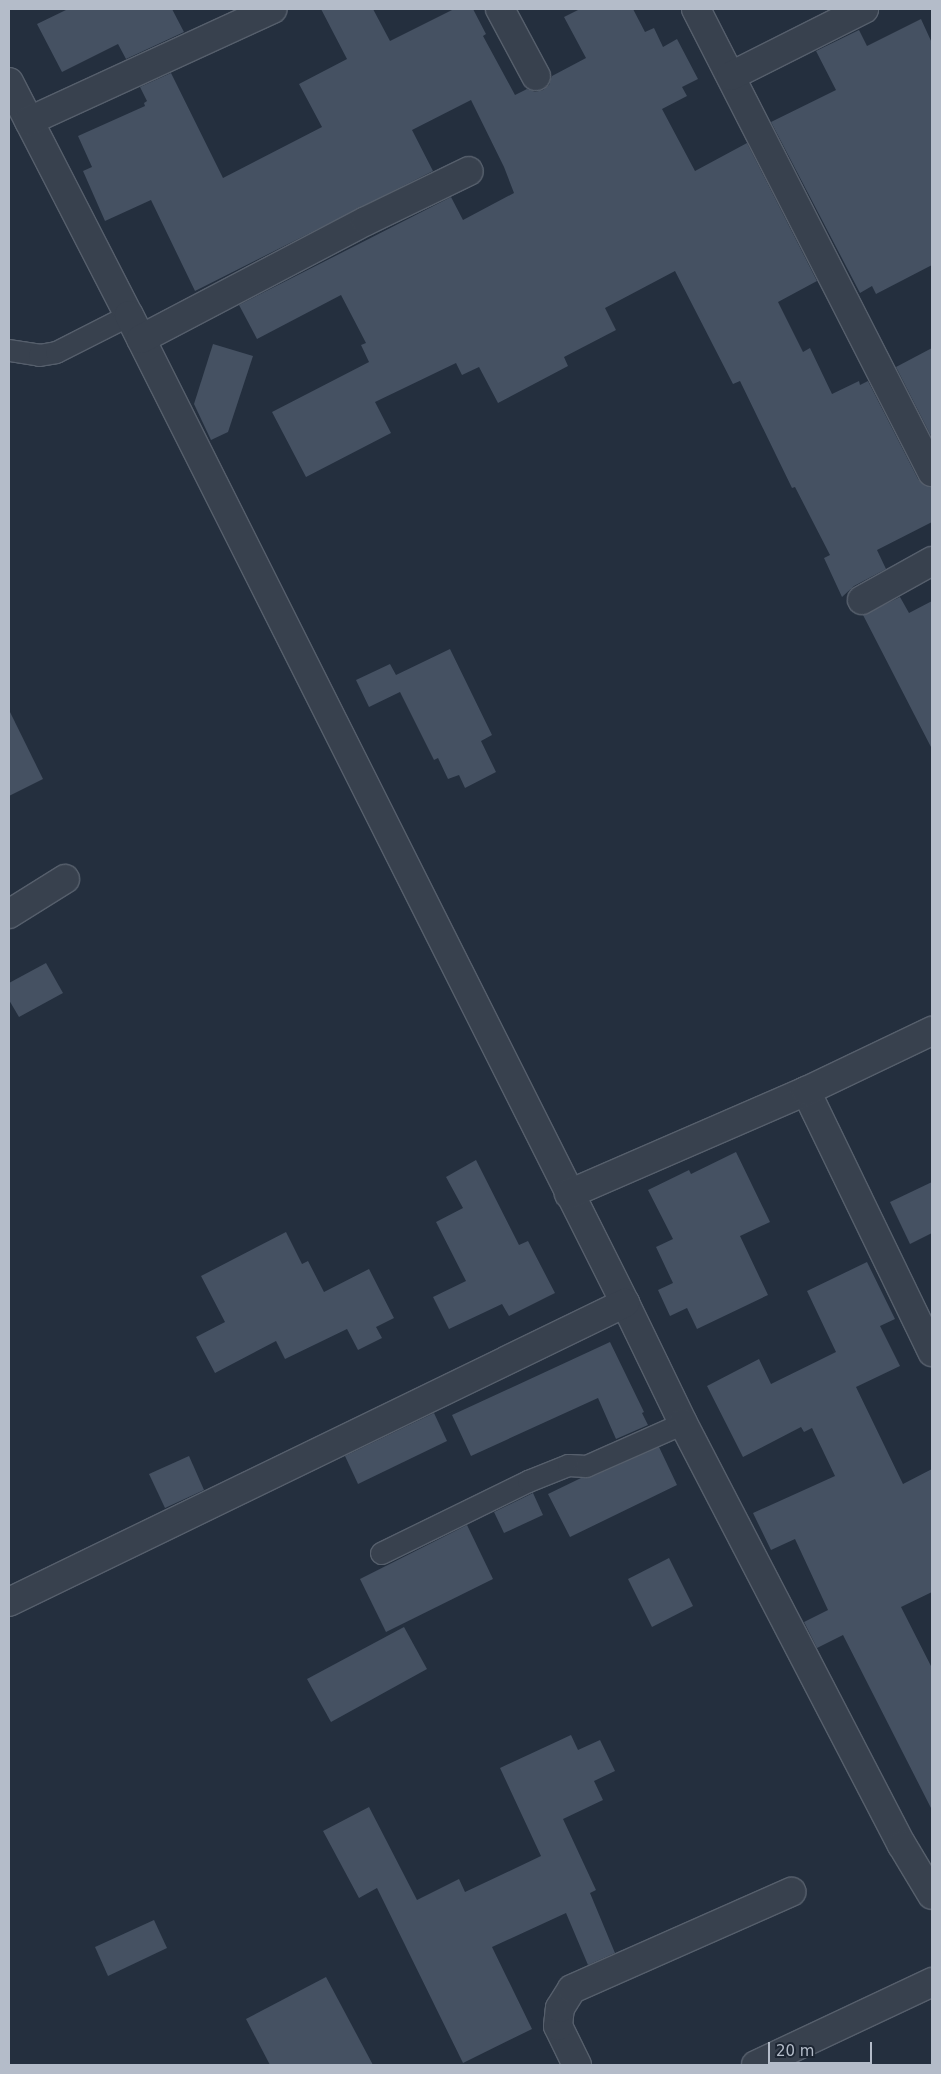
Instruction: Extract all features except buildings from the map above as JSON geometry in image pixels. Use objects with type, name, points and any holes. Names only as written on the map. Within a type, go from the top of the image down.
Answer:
[{"type":"street","points":[[29,121],[272,9]]},
{"type":"street","points":[[500,9],[536,76]]},
{"type":"street","points":[[696,9],[932,472]]},
{"type":"street","points":[[731,76],[864,9]]},
{"type":"street","points":[[9,82],[129,314],[625,1303],[683,1423],[897,1836],[932,1895]]},
{"type":"street","points":[[141,339],[366,221],[469,171]]},
{"type":"street","points":[[862,600],[932,561]]},
{"type":"street","points":[[9,914],[65,879]]},
{"type":"street","points":[[569,1194],[806,1091],[932,1031]]},
{"type":"street","points":[[806,1091],[932,1352]]},
{"type":"street","points":[[9,1602],[625,1303]]},
{"type":"street","points":[[577,2065],[558,2026],[560,2008],[572,1989],[791,1892]]},
{"type":"street","points":[[756,2065],[932,1982]]},
{"type":"lane","points":[[9,350],[38,355],[56,352],[129,314]]},
{"type":"lane","points":[[381,1553],[528,1482],[568,1465],[586,1466],[683,1423]]}]
